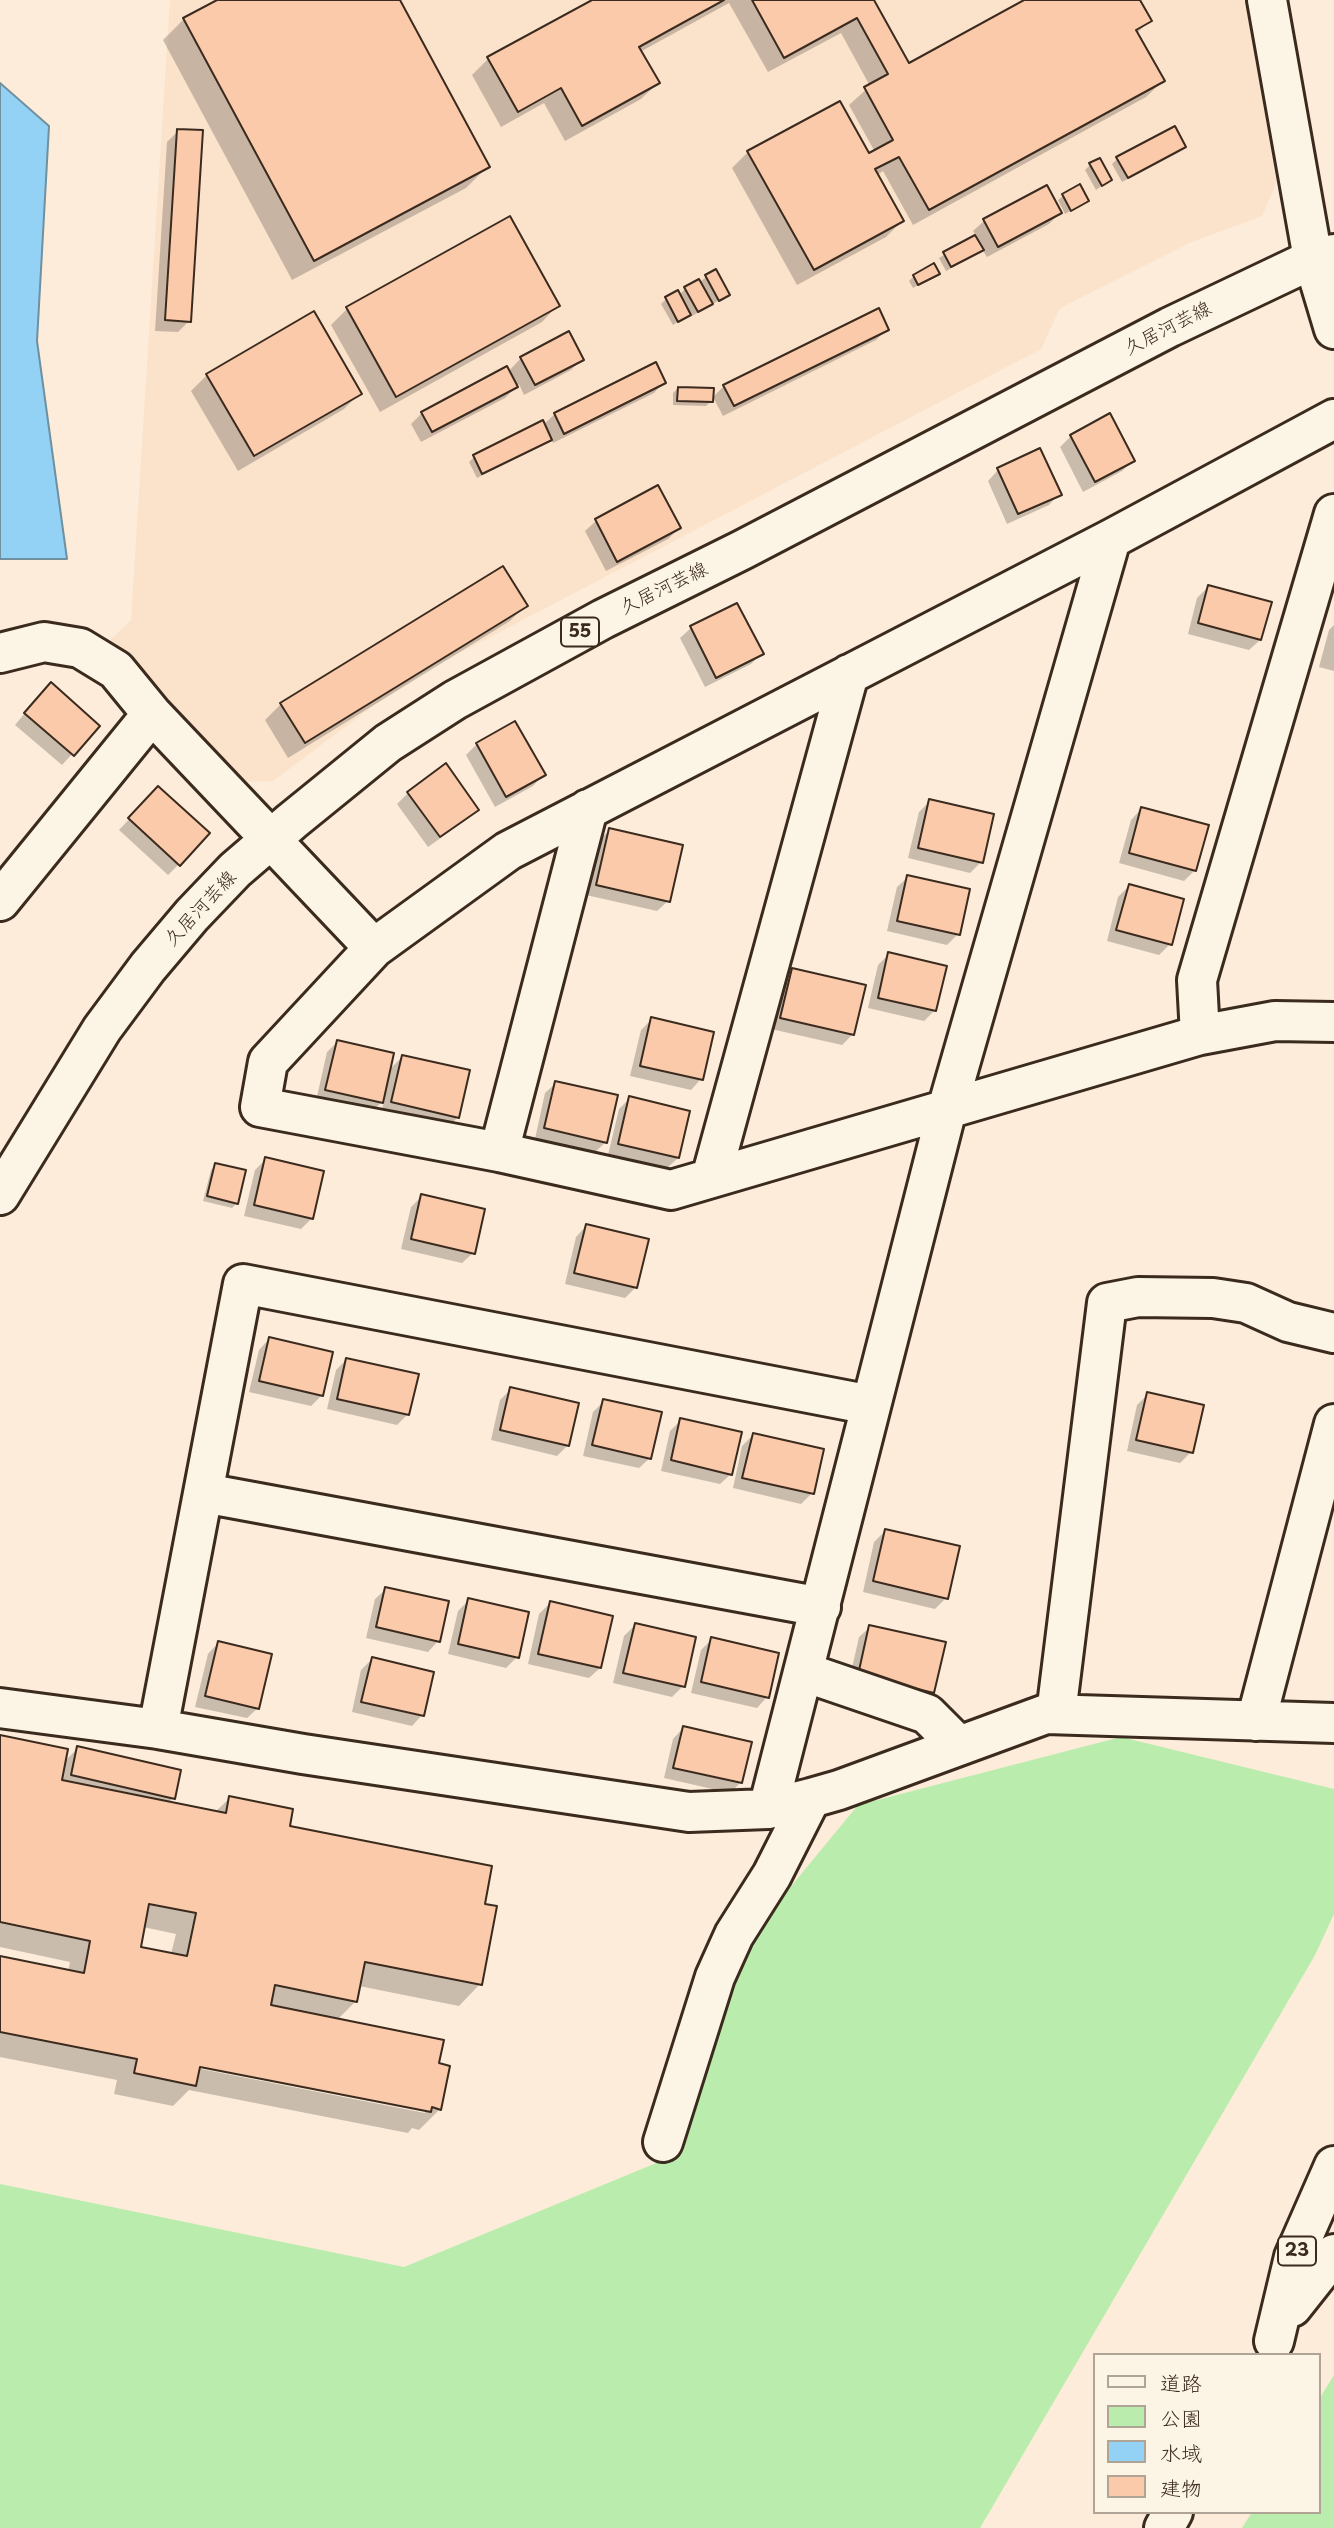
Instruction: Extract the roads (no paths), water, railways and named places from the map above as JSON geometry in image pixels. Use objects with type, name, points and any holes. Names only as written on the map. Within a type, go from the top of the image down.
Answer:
[{"type":"main road","points":[[1268,0],[1324,257],[1334,329]]},
{"type":"main road","name":"久居河芸線","points":[[0,1195],[102,1029],[148,967],[227,879],[388,743],[455,700],[603,619],[754,544],[1170,327],[1324,257]]},
{"type":"main road","points":[[1334,419],[1111,539],[508,851],[374,948],[268,1062],[260,1107],[499,1152],[671,1191],[1200,1035],[1275,1021],[1334,1023]]},
{"type":"main road","points":[[1200,1035],[1197,980],[1334,514]]},
{"type":"main road","points":[[768,1809],[947,1109],[1111,539]]},
{"type":"main road","points":[[0,653],[44,642],[80,648],[116,670],[152,714],[374,948]]},
{"type":"main road","points":[[711,1178],[849,674]]},
{"type":"main road","points":[[0,901],[152,714]]},
{"type":"main road","points":[[499,1152],[588,809]]},
{"type":"main road","points":[[158,1729],[243,1284],[871,1405]]},
{"type":"main road","points":[[1056,1714],[1107,1303],[1138,1297],[1213,1298],[1246,1303],[1288,1322],[1334,1333]]},
{"type":"main road","points":[[1256,1721],[1334,1424]]},
{"type":"main road","points":[[204,1493],[821,1607]]},
{"type":"main road","points":[[804,1672],[926,1714],[959,1746]]},
{"type":"main road","points":[[0,1707],[689,1812],[768,1809],[811,1798],[1046,1714],[1334,1723]]},
{"type":"main road","points":[[663,2142],[715,1977],[734,1935],[772,1875],[811,1798]]},
{"type":"main road","name":"23","points":[[1270,2348],[1294,2257],[1334,2166]]},
{"type":"main road","name":"23","points":[[1270,2348],[1334,2230]]},
{"type":"main road","name":"23","points":[[1292,2307],[1334,2254]]},
{"type":"water","points":[[0,83],[49,126],[37,341],[67,559],[0,559]]}]
